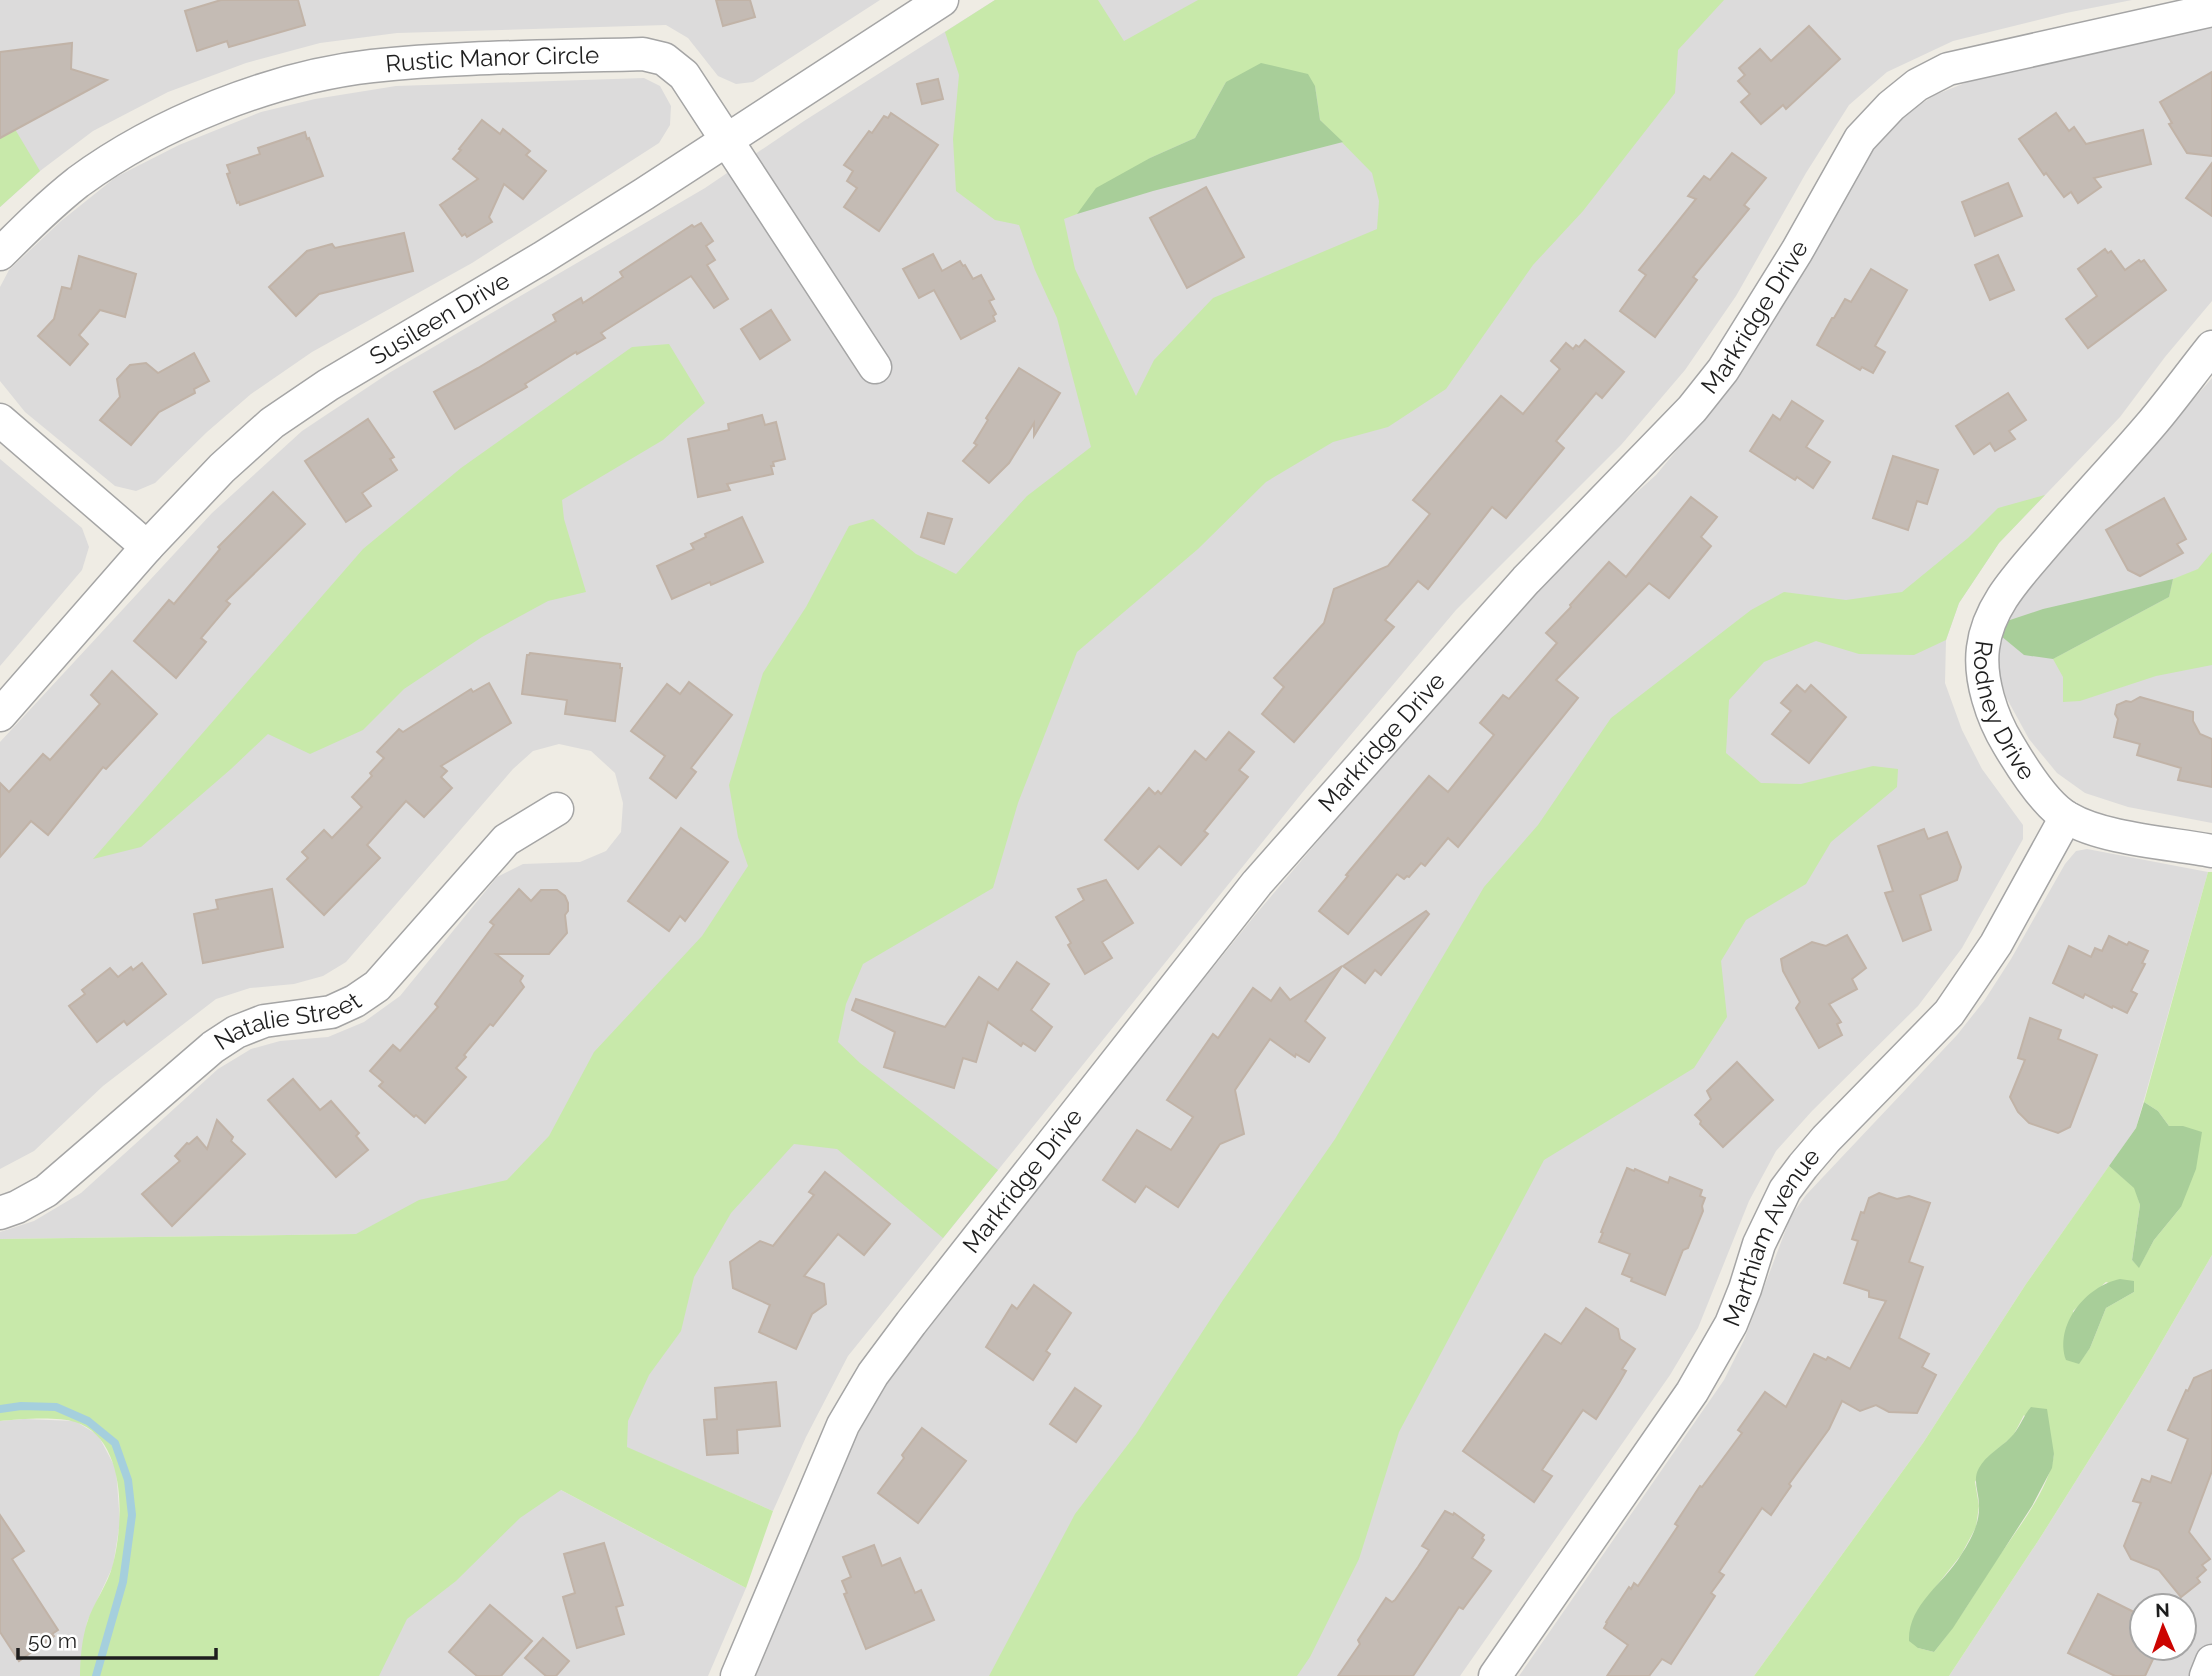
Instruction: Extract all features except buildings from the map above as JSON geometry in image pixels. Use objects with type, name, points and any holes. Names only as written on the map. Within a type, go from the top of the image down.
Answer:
[{"type":"street","name":"Susileen Drive","points":[[0,715],[148,547],[222,468],[272,423],[328,385],[542,258],[942,0]]},
{"type":"street","name":"Markridge Drive","points":[[737,1676],[843,1425],[873,1374],[1257,883],[1526,580],[1692,409],[1723,370],[1784,273],[1860,139],[1891,106],[1917,85],[1948,69],[2207,12]]},
{"type":"street","name":"Rustic Manor Circle","points":[[0,254],[38,216],[78,182],[132,147],[185,120],[243,97],[303,80],[370,66],[643,54],[664,59],[684,75],[875,367]]},
{"type":"street","name":"Rodney Drive","points":[[2212,346],[2153,422],[2007,589],[1991,619],[1983,648],[1984,674],[2001,732],[2022,769],[2066,817],[2124,836],[2212,851]]},
{"type":"street","points":[[0,420],[148,547]]},
{"type":"street","name":"Natalie Street","points":[[0,1213],[17,1208],[47,1191],[214,1047],[236,1032],[264,1021],[331,1012],[355,1001],[377,986],[506,840],[557,809]]},
{"type":"street","name":"Marthiam Avenue","points":[[1495,1676],[1692,1392],[1714,1356],[1731,1324],[1759,1244],[1786,1190],[1802,1166],[1826,1139],[1949,1013],[1996,944],[2066,817]]},
{"type":"street","points":[[2206,1676],[2212,1661]]},
{"type":"shaded area","points":[[0,0],[880,0],[753,82],[736,84],[718,76],[688,38],[666,25],[397,33],[320,43],[246,63],[168,92],[93,131],[40,171],[0,207]]},
{"type":"shaded area","points":[[995,0],[2132,0],[1953,41],[1887,72],[1849,105],[1806,173],[1736,296],[1685,370],[1621,445],[1456,610],[1306,788],[848,1356],[806,1437],[773,1511],[595,1434],[356,1234],[0,1239],[0,1232],[34,1221],[81,1193],[218,1069],[251,1049],[280,1041],[328,1037],[364,1022],[400,996],[497,877],[523,864],[580,862],[606,851],[621,832],[623,803],[615,773],[591,751],[559,744],[533,751],[513,769],[346,962],[323,976],[294,984],[250,988],[216,999],[103,1086],[34,1151],[0,1169],[0,742],[212,513],[302,431],[389,373],[705,188],[804,121]]},
{"type":"shaded area","points":[[2212,26],[2212,301],[2120,417],[1999,543],[1959,603],[1946,640],[1945,683],[1962,730],[1982,769],[2023,825],[2023,839],[1962,948],[1918,1006],[1812,1111],[1776,1151],[1749,1201],[1698,1328],[1670,1375],[1460,1676],[749,1676],[831,1485],[873,1406],[917,1336],[1256,914],[1446,690],[1516,609],[1589,535],[1656,475],[1718,401],[1782,308],[1869,152],[1902,116],[1935,95],[1990,73]]},
{"type":"shaded area","points":[[644,78],[660,86],[671,106],[670,125],[659,143],[472,263],[312,352],[251,394],[155,483],[136,491],[115,486],[25,412],[0,381],[0,287],[9,270],[61,221],[116,177],[179,145],[261,112],[315,99],[396,86]]},
{"type":"shaded area","points":[[2212,378],[2212,823],[2128,807],[2085,793],[2057,773],[2029,739],[2006,697],[1997,666],[2001,636],[2013,607]]},
{"type":"shaded area","points":[[0,459],[82,528],[89,547],[82,570],[0,666]]},
{"type":"shaded area","points":[[2087,849],[2208,872],[2136,1128],[2026,1284],[1923,1443],[1754,1676],[1519,1676],[1724,1380],[1744,1340],[1791,1216],[1806,1195],[1957,1035],[1984,1001],[2011,959],[2065,864],[2076,851]]},
{"type":"shaded area","points":[[2212,1255],[2212,1676],[1949,1676],[2143,1374]]},
{"type":"shaded area","points":[[0,1421],[75,1421],[98,1435],[116,1469],[120,1522],[113,1566],[87,1622],[80,1676],[0,1676]]},
{"type":"shaded area","points":[[436,1424],[746,1588],[708,1676],[315,1676]]},
{"type":"green space","points":[[995,0],[1098,0],[1124,41],[1198,0],[1724,0],[1678,50],[1675,93],[1583,211],[1533,265],[1446,389],[1388,427],[1333,442],[1266,482],[1198,549],[1077,652],[1018,803],[993,888],[863,964],[846,1004],[838,1042],[860,1063],[998,1170],[943,1238],[837,1149],[794,1144],[731,1213],[694,1277],[681,1331],[649,1375],[628,1421],[627,1447],[773,1511],[746,1588],[561,1490],[520,1518],[456,1581],[407,1619],[379,1676],[80,1676],[87,1623],[111,1572],[117,1546],[120,1505],[118,1483],[113,1463],[104,1445],[92,1431],[75,1422],[59,1419],[0,1421],[0,1239],[356,1234],[419,1200],[507,1180],[549,1136],[594,1052],[702,936],[748,866],[738,837],[729,785],[763,673],[806,607],[849,526],[873,519],[916,554],[956,574],[1027,496],[1091,447],[1057,318],[1035,270],[1019,225],[995,220],[956,191],[953,139],[959,75],[945,32]],"holes":[[[1226,82],[1315,86],[1320,120],[1372,173],[1379,201],[1377,229],[1213,298],[1154,360],[1136,396],[1075,269],[1064,219],[1077,214],[1150,158],[1195,138]]]},
{"type":"green space","points":[[1261,63],[1308,74],[1315,86],[1320,120],[1343,142],[1153,191],[1077,214],[1096,188],[1150,158],[1195,138],[1226,82]]},
{"type":"green space","points":[[0,104],[40,171],[0,207]]},
{"type":"green space","points":[[669,344],[705,403],[663,440],[562,500],[564,519],[586,592],[548,601],[482,637],[404,689],[363,730],[310,754],[268,734],[141,847],[93,859],[363,549],[461,468],[632,347]]},
{"type":"green space","points":[[2045,495],[1999,543],[1959,603],[1946,640],[1914,655],[1859,654],[1816,641],[1764,662],[1729,700],[1726,753],[1761,783],[1801,784],[1873,766],[1898,769],[1897,787],[1831,842],[1806,884],[1746,920],[1721,961],[1727,1017],[1694,1068],[1544,1160],[1399,1432],[1359,1559],[1310,1657],[1297,1676],[989,1676],[1075,1514],[1136,1434],[1223,1300],[1335,1139],[1484,887],[1538,825],[1611,718],[1751,610],[1784,592],[1846,600],[1902,592],[1968,538],[1998,508]]},
{"type":"green space","points":[[2212,552],[2212,665],[2156,676],[2080,701],[2063,702],[2063,677],[2053,659],[2169,597],[2173,579],[2198,569]]},
{"type":"green space","points":[[2173,579],[2169,597],[2053,659],[2024,655],[2001,636],[2007,621],[2043,609]]},
{"type":"green space","points":[[2208,872],[2212,872],[2212,1255],[2143,1374],[1949,1676],[1754,1676],[1923,1443],[2026,1284],[2109,1166],[2135,1188],[2140,1205],[2132,1260],[2139,1267],[2154,1240],[2181,1207],[2183,1126],[2169,1126],[2158,1111],[2144,1102]],"holes":[[[2106,1282],[2134,1292],[2106,1308],[2090,1348],[2078,1364],[2073,1311]],[[2024,1415],[2054,1454],[2045,1482],[2030,1511],[1934,1652],[1918,1648],[1930,1594],[1961,1555],[1976,1527],[1979,1506],[1975,1482],[1988,1457],[2013,1436]]]},
{"type":"green space","points":[[2144,1102],[2158,1111],[2169,1126],[2183,1126],[2202,1132],[2196,1169],[2181,1207],[2154,1240],[2139,1268],[2132,1260],[2140,1205],[2134,1188],[2109,1166],[2136,1128]]},
{"type":"green space","points":[[2120,1279],[2134,1281],[2134,1292],[2106,1308],[2090,1348],[2079,1364],[2066,1360],[2063,1347],[2065,1334],[2076,1309],[2096,1290]]},
{"type":"green space","points":[[2031,1407],[2047,1409],[2054,1454],[2052,1468],[2032,1506],[1953,1628],[1934,1652],[1918,1648],[1909,1641],[1914,1616],[1928,1595],[1954,1566],[1976,1525],[1979,1505],[1976,1477],[1979,1468],[1989,1455],[2013,1435]]},
{"type":"waterway","points":[[0,1409],[21,1406],[56,1407],[88,1421],[115,1443],[128,1480],[132,1515],[123,1582],[96,1676]]}]
